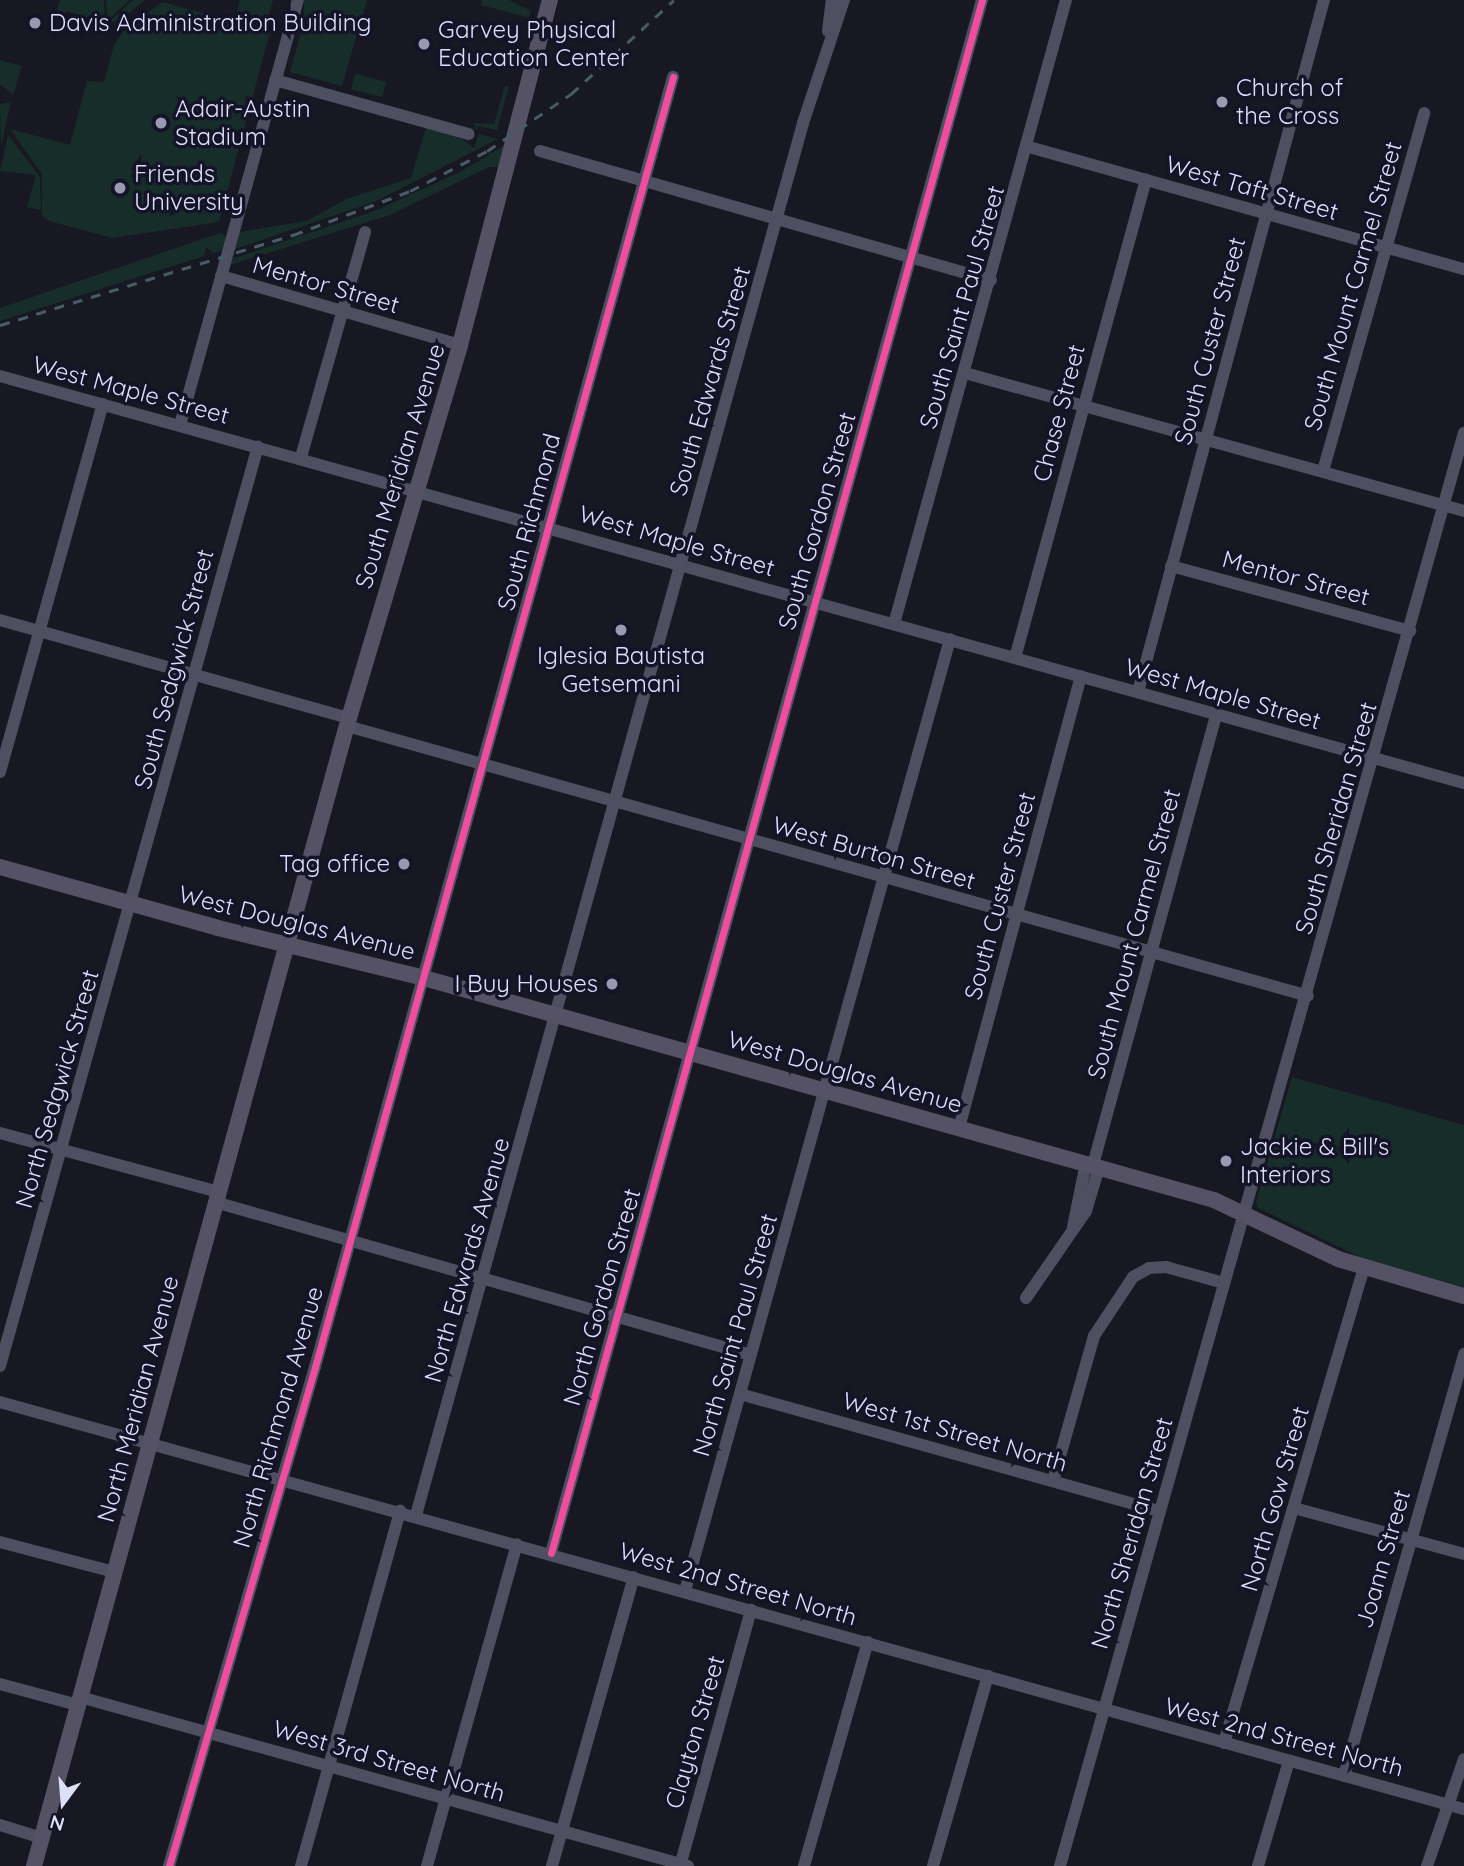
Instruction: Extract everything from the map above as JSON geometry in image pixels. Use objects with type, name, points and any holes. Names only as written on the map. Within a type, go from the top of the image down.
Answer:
[{"type":"main road","name":"South Meridian Avenue","points":[[288,943],[348,722],[460,345],[550,0]]},
{"type":"main road","name":"West Douglas Avenue","points":[[0,867],[131,904],[424,978],[1093,1165],[1245,1212],[1364,1267],[1464,1296]]},
{"type":"main road","name":"North Meridian Avenue","points":[[34,1866],[288,943]]},
{"type":"street","points":[[180,425],[298,0]]},
{"type":"street","points":[[827,42],[832,0]]},
{"type":"street","points":[[827,42],[844,0]]},
{"type":"street","name":"South Gordon Street","points":[[691,1052],[982,0]]},
{"type":"street","name":"South Saint Paul Street","points":[[894,624],[1029,147],[1066,0]]},
{"type":"street","name":"South Custer Street","points":[[1138,692],[1324,0]]},
{"type":"street","name":"South Edwards Street","points":[[557,1015],[680,563],[827,42]]},
{"type":"street","name":"South Richmond","points":[[424,978],[673,77]]},
{"type":"street","points":[[275,80],[469,134]]},
{"type":"street","name":"South Mount Carmel Street","points":[[1322,471],[1424,113]]},
{"type":"street","name":"West Taft Street","points":[[1029,147],[1464,269]]},
{"type":"street","points":[[540,151],[991,280]]},
{"type":"street","name":"Chase Street","points":[[1015,657],[1146,180]]},
{"type":"street","points":[[301,457],[365,232]]},
{"type":"street","name":"Mentor Street","points":[[221,276],[460,345]]},
{"type":"street","points":[[965,373],[1464,511]]},
{"type":"street","name":"West Maple Street","points":[[0,376],[417,489],[1464,783]]},
{"type":"street","points":[[0,772],[103,404]]},
{"type":"street","name":"South Sheridan Street","points":[[1245,1212],[1375,759],[1464,433]]},
{"type":"street","name":"South Sedgwick Street","points":[[131,904],[258,446]]},
{"type":"street","name":"Mentor Street","points":[[1171,566],[1410,631]]},
{"type":"street","name":"West Burton Street","points":[[0,620],[195,673],[482,765],[1308,996]]},
{"type":"street","points":[[825,1090],[950,639]]},
{"type":"street","name":"South Custer Street","points":[[959,1128],[1082,676]]},
{"type":"street","name":"South Mount Carmel Street","points":[[1026,1298],[1073,1227],[1093,1165],[1216,715]]},
{"type":"street","name":"North Sedgwick Street","points":[[0,1367],[131,904]]},
{"type":"street","name":"North Richmond Avenue","points":[[169,1866],[424,978]]},
{"type":"street","name":"North Edwards Avenue","points":[[416,1515],[557,1015]]},
{"type":"street","name":"North Gordon Street","points":[[551,1553],[691,1052]]},
{"type":"street","name":"North Saint Paul Street","points":[[685,1591],[825,1090]]},
{"type":"street","points":[[0,1133],[216,1197],[349,1241],[751,1355]]},
{"type":"street","name":"North Sheridan Street","points":[[1060,1866],[1245,1212]]},
{"type":"street","points":[[1053,1481],[1094,1335],[1133,1277],[1157,1267],[1224,1283]]},
{"type":"street","name":"North Gow Street","points":[[1224,1742],[1364,1267]]},
{"type":"street","name":"Joann Street","points":[[1344,1776],[1464,1354]]},
{"type":"street","name":"West 1st Street North","points":[[740,1394],[1159,1511]]},
{"type":"street","name":"West 2nd Street North","points":[[0,1402],[416,1515],[1464,1809]]},
{"type":"street","points":[[1294,1508],[1464,1554]]},
{"type":"street","points":[[300,1866],[400,1511]]},
{"type":"street","points":[[0,1542],[114,1572]]},
{"type":"street","points":[[426,1866],[517,1544]]},
{"type":"street","points":[[552,1866],[634,1577]]},
{"type":"street","name":"Clayton Street","points":[[683,1865],[751,1609]]},
{"type":"street","points":[[804,1866],[868,1643]]},
{"type":"street","points":[[933,1866],[988,1676]]},
{"type":"street","name":"West 3rd Street North","points":[[0,1684],[206,1732],[683,1865]]},
{"type":"street","points":[[1427,1866],[1464,1759]]},
{"type":"street","points":[[1258,1866],[1289,1760]]},
{"type":"street","points":[[0,1825],[42,1838]]},
{"type":"green space","points":[[60,0],[104,0],[105,23],[67,11],[64,18],[55,15]]},
{"type":"green space","points":[[106,0],[130,0],[108,20]]},
{"type":"green space","points":[[133,0],[145,0],[122,19],[108,23]]},
{"type":"green space","points":[[240,0],[273,0],[268,19],[237,11]]},
{"type":"green space","points":[[304,0],[309,0],[309,73],[304,73]]},
{"type":"green space","points":[[310,0],[367,0],[342,86],[290,72]]},
{"type":"green space","points":[[482,0],[509,0],[531,11],[529,18],[481,5]]},
{"type":"green space","name":"Adair-Austin Stadium","points":[[162,2],[270,32],[219,222],[112,238],[49,221],[42,216],[42,174],[10,129],[70,145],[87,81],[104,82],[114,45],[123,32]]},
{"type":"green space","points":[[0,60],[22,66],[13,95],[0,84]]},
{"type":"green space","points":[[355,74],[386,82],[382,97],[351,90]]},
{"type":"green space","points":[[505,86],[509,86],[497,130],[478,126],[477,131],[474,123],[494,124]]},
{"type":"green space","points":[[11,102],[1,146],[0,104]]},
{"type":"green space","points":[[426,128],[461,138],[474,148],[479,134],[498,139],[374,202],[235,249],[239,232],[307,221],[346,199],[411,178]]},
{"type":"green space","points":[[8,135],[40,177],[41,210],[27,207],[36,175],[0,171]]},
{"type":"green space","points":[[505,145],[500,167],[489,167],[390,215],[230,265],[232,259],[377,210],[460,172]]},
{"type":"green space","points":[[220,233],[226,236],[222,250],[213,253],[206,247],[204,256],[0,321],[0,308]]},
{"type":"green space","points":[[1292,1077],[1464,1125],[1464,1287],[1366,1260],[1258,1208],[1256,1202]]},
{"type":"railway","points":[[0,325],[293,235],[410,191],[487,151],[571,94],[674,0]]},
{"type":"cycle path","points":[[551,1553],[982,0]]},
{"type":"cycle path","points":[[169,1866],[315,1367],[673,77]]},
{"type":"place","name":"Davis Administration Building","points":[[35,23]]},
{"type":"place","name":"Garvey Physical Education Center","points":[[424,44]]},
{"type":"place","name":"Church of the Cross","points":[[1222,102]]},
{"type":"place","name":"Adair-Austin Stadium","points":[[161,123]]},
{"type":"place","name":"Friends University","points":[[120,188]]},
{"type":"place","name":"Iglesia Bautista Getsemani","points":[[621,630]]},
{"type":"place","name":"Tag office","points":[[404,864]]},
{"type":"place","name":"I Buy Houses","points":[[612,984]]},
{"type":"place","name":"Jackie & Bill's Interiors","points":[[1226,1161]]}]
